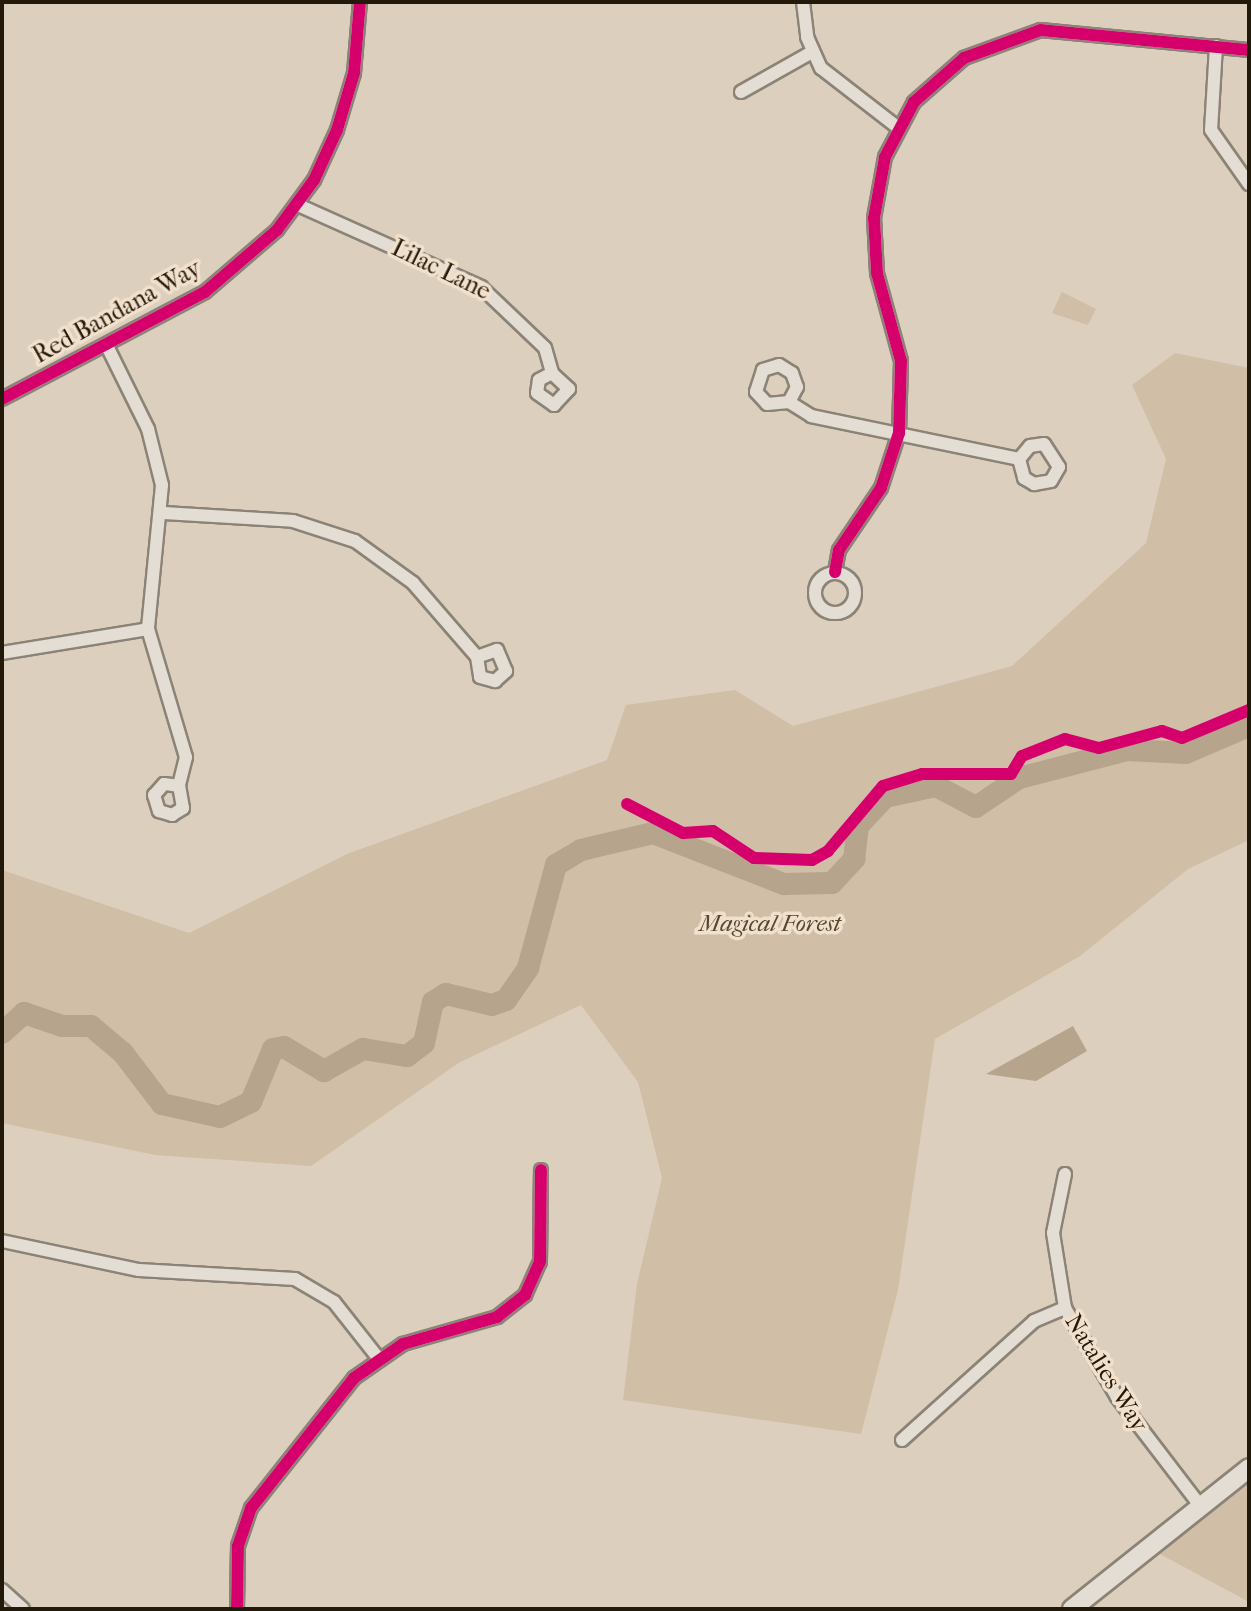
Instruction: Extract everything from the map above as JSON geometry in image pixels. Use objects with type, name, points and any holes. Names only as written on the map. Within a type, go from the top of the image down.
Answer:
[{"type":"street","name":"Red Bandana Way","points":[[2,399],[107,346],[218,283],[298,205],[347,101],[360,2]]},
{"type":"street","points":[[803,2],[812,52],[846,94],[897,127]]},
{"type":"street","points":[[835,572],[839,550],[881,488],[899,433],[901,361],[877,273],[874,218],[897,127],[948,69],[1026,32],[1072,28],[1249,50]]},
{"type":"street","points":[[1216,46],[1211,130],[1249,184]]},
{"type":"street","points":[[741,92],[812,52]]},
{"type":"street","name":"Lilac Lane","points":[[298,205],[481,287],[532,330],[552,373]]},
{"type":"street","points":[[107,346],[148,429],[164,513],[148,629],[182,739],[179,786]]},
{"type":"street","points":[[789,402],[811,416],[1019,459]]},
{"type":"street","points":[[164,513],[293,521],[355,541],[413,583],[477,657]]},
{"type":"street","points":[[2,653],[148,629]]},
{"type":"street","points":[[237,1609],[238,1546],[251,1508],[335,1399],[379,1359],[497,1317],[525,1295],[540,1262],[541,1170]]},
{"type":"street","name":"Natalies Way","points":[[1065,1174],[1053,1233],[1065,1308],[1117,1397],[1202,1508]]},
{"type":"street","points":[[2,1241],[139,1270],[295,1279],[334,1302],[379,1359]]},
{"type":"street","points":[[902,1440],[1034,1321],[1065,1308]]},
{"type":"street","points":[[1072,1609],[1249,1468]]},
{"type":"street","points":[[2,1590],[23,1609]]},
{"type":"green space","points":[[1062,292],[1096,309],[1088,325],[1052,313]]},
{"type":"green space","name":"Magical Forest","points":[[1175,353],[1249,368],[1249,840],[1188,869],[1080,956],[935,1039],[898,1290],[861,1434],[623,1400],[637,1284],[662,1178],[638,1082],[581,1005],[460,1062],[311,1166],[155,1155],[2,1123],[2,870],[189,933],[347,854],[607,760],[626,705],[735,690],[793,726],[1012,666],[1146,543],[1166,459],[1132,385]]},
{"type":"green space","points":[[1249,1476],[1249,1602],[1158,1553]]},
{"type":"shaded area","points":[[1073,1026],[1087,1051],[1036,1081],[986,1074]]},
{"type":"waterway","points":[[2,1033],[24,1013],[62,1026],[91,1026],[123,1053],[162,1104],[220,1117],[251,1102],[273,1049],[284,1047],[324,1071],[363,1049],[407,1056],[424,1043],[433,1002],[446,994],[492,1005],[506,1000],[528,968],[556,865],[581,850],[653,833],[784,884],[832,883],[854,859],[858,826],[885,797],[936,786],[976,807],[1019,778],[1127,750],[1186,753],[1249,726]]},
{"type":"cycle path","points":[[2,399],[205,292],[277,230],[314,180],[337,130],[354,73],[360,2]]},
{"type":"cycle path","points":[[835,572],[839,550],[881,488],[899,433],[901,361],[877,273],[874,218],[885,157],[914,102],[964,58],[1041,30],[1249,50]]},
{"type":"cycle path","points":[[627,804],[683,833],[713,831],[754,858],[812,860],[828,851],[883,786],[922,774],[1011,774],[1022,756],[1065,739],[1099,748],[1162,731],[1182,738],[1249,710]]},
{"type":"cycle path","points":[[237,1609],[238,1546],[251,1508],[354,1378],[403,1344],[497,1317],[525,1295],[540,1262],[541,1170]]}]
